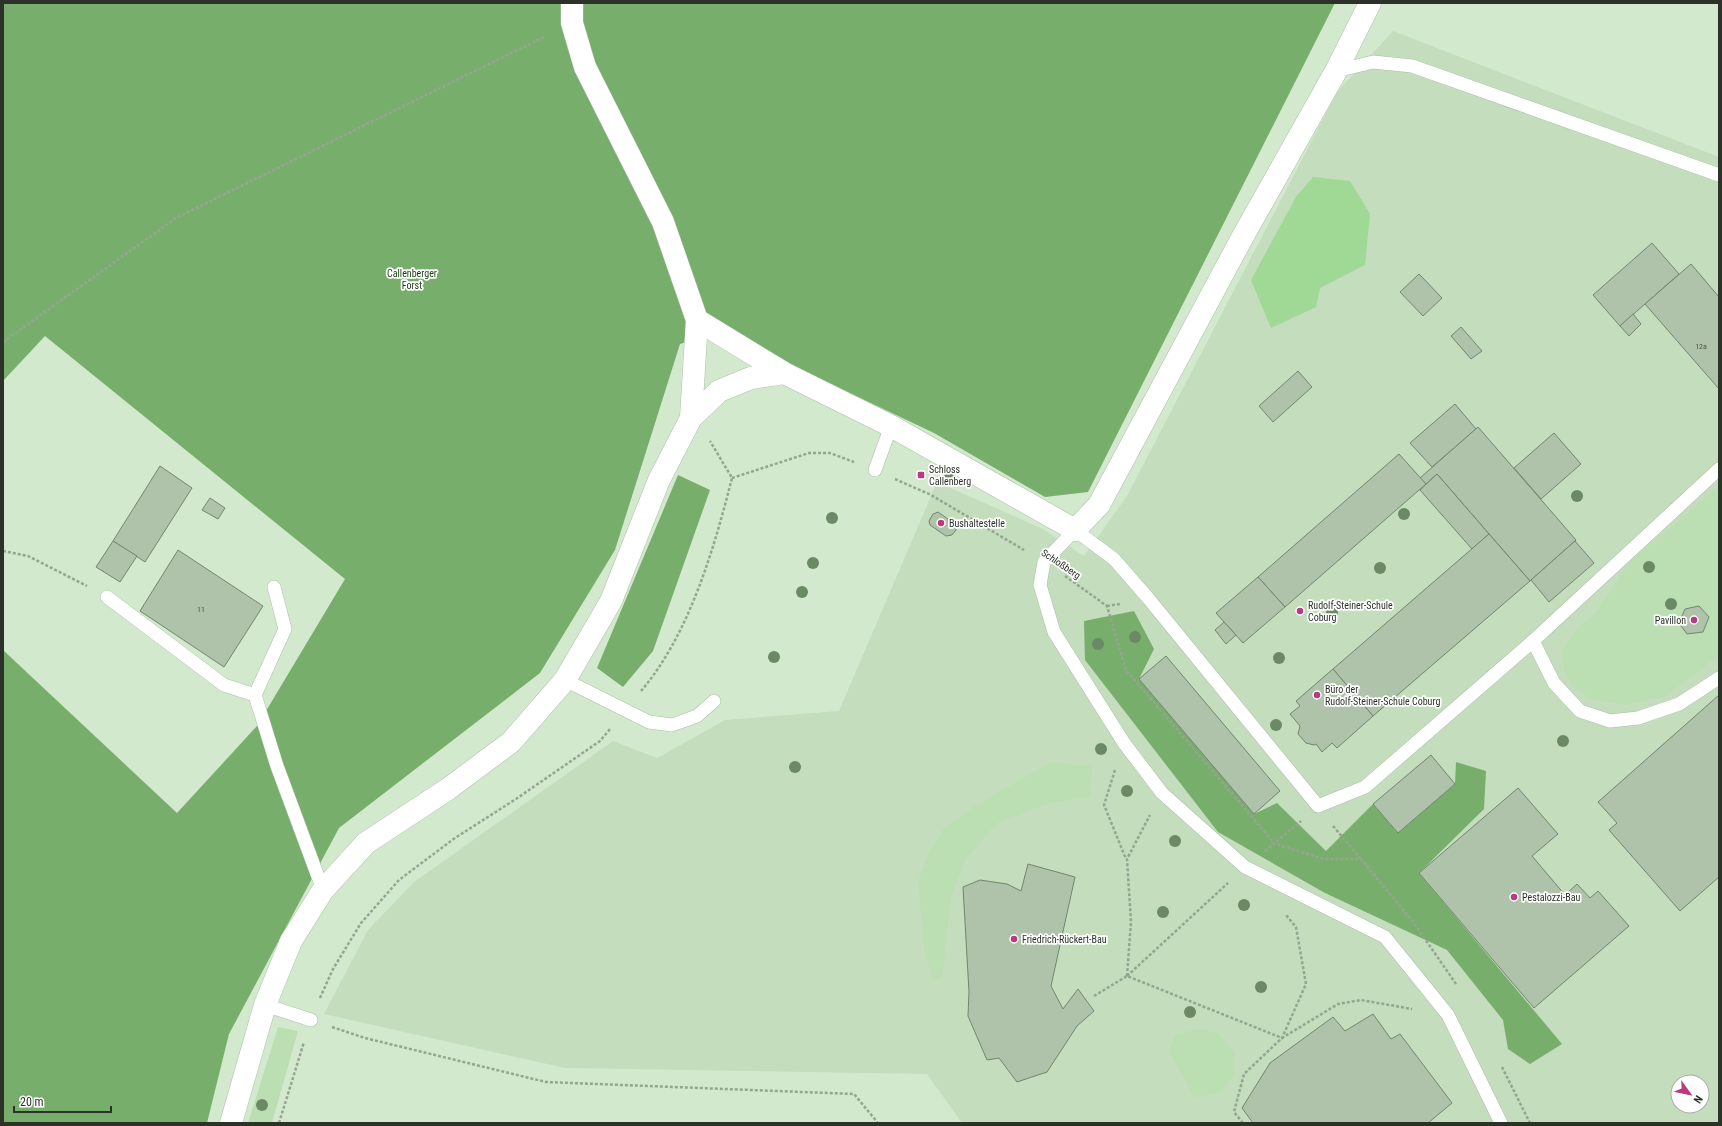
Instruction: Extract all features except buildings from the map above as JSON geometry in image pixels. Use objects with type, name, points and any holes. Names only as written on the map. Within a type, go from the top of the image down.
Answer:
[{"type":"street","points":[[697,320],[784,373],[891,426],[1076,530],[1099,505],[1242,238],[1336,71],[1370,3]]},
{"type":"street","points":[[572,13],[585,67],[663,222],[697,320],[691,418]]},
{"type":"street","points":[[231,1123],[265,1005],[291,941],[323,890],[366,843],[448,789],[511,742],[565,680],[611,601],[659,480],[691,418],[720,391],[751,378],[784,373]]},
{"type":"lane","points":[[1336,71],[1373,62],[1412,66],[1719,175]]},
{"type":"lane","points":[[875,470],[891,426]]},
{"type":"lane","points":[[1501,1123],[1448,1015],[1385,937],[1245,867],[1162,793],[1124,743],[1054,632],[1040,585],[1044,562],[1076,530],[1114,559],[1148,598],[1318,806],[1365,787],[1533,641],[1719,470]]},
{"type":"lane","points":[[274,587],[285,629],[255,695],[277,766],[323,890]]},
{"type":"lane","points":[[107,597],[224,685],[255,695]]},
{"type":"lane","points":[[1533,641],[1554,683],[1580,711],[1610,721],[1638,718],[1680,704],[1719,678]]},
{"type":"lane","points":[[565,680],[649,722],[672,725],[697,716],[714,700]]},
{"type":"lane","points":[[265,1005],[311,1020]]},
{"type":"path","points":[[3,342],[176,218],[572,13]]},
{"type":"path","points":[[279,1123],[311,1020],[333,969],[361,923],[399,880],[455,838],[516,799],[600,741],[656,673],[689,611],[716,540],[732,478],[715,446],[691,418]]},
{"type":"path","name":"Schloßberg","points":[[732,478],[809,453],[830,453],[875,470],[931,495],[1044,562],[1107,606],[1126,670],[1275,844]]},
{"type":"path","points":[[3,551],[28,556],[107,597]]},
{"type":"path","points":[[1124,743],[1104,806],[1127,859],[1131,922],[1127,976]]},
{"type":"path","points":[[1127,859],[1162,793]]},
{"type":"path","points":[[1094,996],[1127,976],[1245,867]]},
{"type":"path","points":[[1282,1038],[1306,984],[1296,927],[1286,915]]},
{"type":"path","points":[[1127,976],[1282,1038]]},
{"type":"path","points":[[1243,1123],[1234,1112],[1244,1074],[1282,1038],[1338,1004],[1361,1000],[1448,1015]]},
{"type":"path","points":[[311,1020],[365,1038],[546,1082],[854,1094],[878,1123]]},
{"type":"shaded area","name":"Rudolf-Steiner-Schule Coburg","points":[[1393,31],[1719,157],[1719,1123],[962,1123],[927,1074],[565,1068],[324,1014],[368,930],[414,882],[613,741],[657,758],[725,720],[839,711],[937,482],[1043,529],[1084,556],[1127,496],[1337,92]]},
{"type":"shaded area","points":[[1313,177],[1350,181],[1370,214],[1365,265],[1320,288],[1316,307],[1271,328],[1251,280],[1296,197]]},
{"type":"shaded area","points":[[1719,486],[1719,655],[1666,696],[1625,705],[1591,699],[1571,685],[1564,670],[1563,651],[1574,632],[1597,611],[1631,561]]},
{"type":"shaded area","points":[[1051,762],[1092,767],[1090,797],[1050,803],[997,823],[965,860],[951,896],[942,978],[934,980],[925,955],[918,881],[930,851],[945,827],[975,806]]},
{"type":"shaded area","points":[[278,1027],[298,1031],[272,1123],[248,1123]]},
{"type":"shaded area","points":[[1200,1029],[1217,1033],[1235,1053],[1234,1076],[1219,1092],[1195,1098],[1169,1052],[1175,1034]]},
{"type":"green space","name":"Callenberger Forst","points":[[3,3],[1335,3],[1088,492],[1045,497],[934,433],[774,357],[729,329],[680,344],[615,550],[540,673],[339,828],[229,1034],[207,1123],[3,1123],[3,650],[177,813],[257,726],[345,579],[45,336],[3,381]]},
{"type":"green space","points":[[678,475],[710,490],[653,651],[623,687],[597,668]]},
{"type":"green space","points":[[1134,611],[1154,649],[1139,679],[1254,814],[1277,803],[1326,851],[1373,804],[1398,833],[1455,784],[1456,762],[1486,771],[1484,809],[1419,873],[1562,1044],[1530,1064],[1508,1049],[1503,1020],[1447,950],[1325,893],[1218,832],[1085,660],[1084,621]]},
{"type":"place","name":"Schloss Callenberg","points":[[921,475]]},
{"type":"place","name":"Bushaltestelle","points":[[941,523]]},
{"type":"place","name":"Rudolf-Steiner-Schule Coburg","points":[[1300,611]]},
{"type":"place","name":"Pavillon","points":[[1694,620]]},
{"type":"place","name":"Büro der Rudolf-Steiner-Schule Coburg","points":[[1317,695]]},
{"type":"place","name":"Pestalozzi-Bau","points":[[1514,897]]},
{"type":"place","name":"Friedrich-Rückert-Bau","points":[[1014,939]]}]
